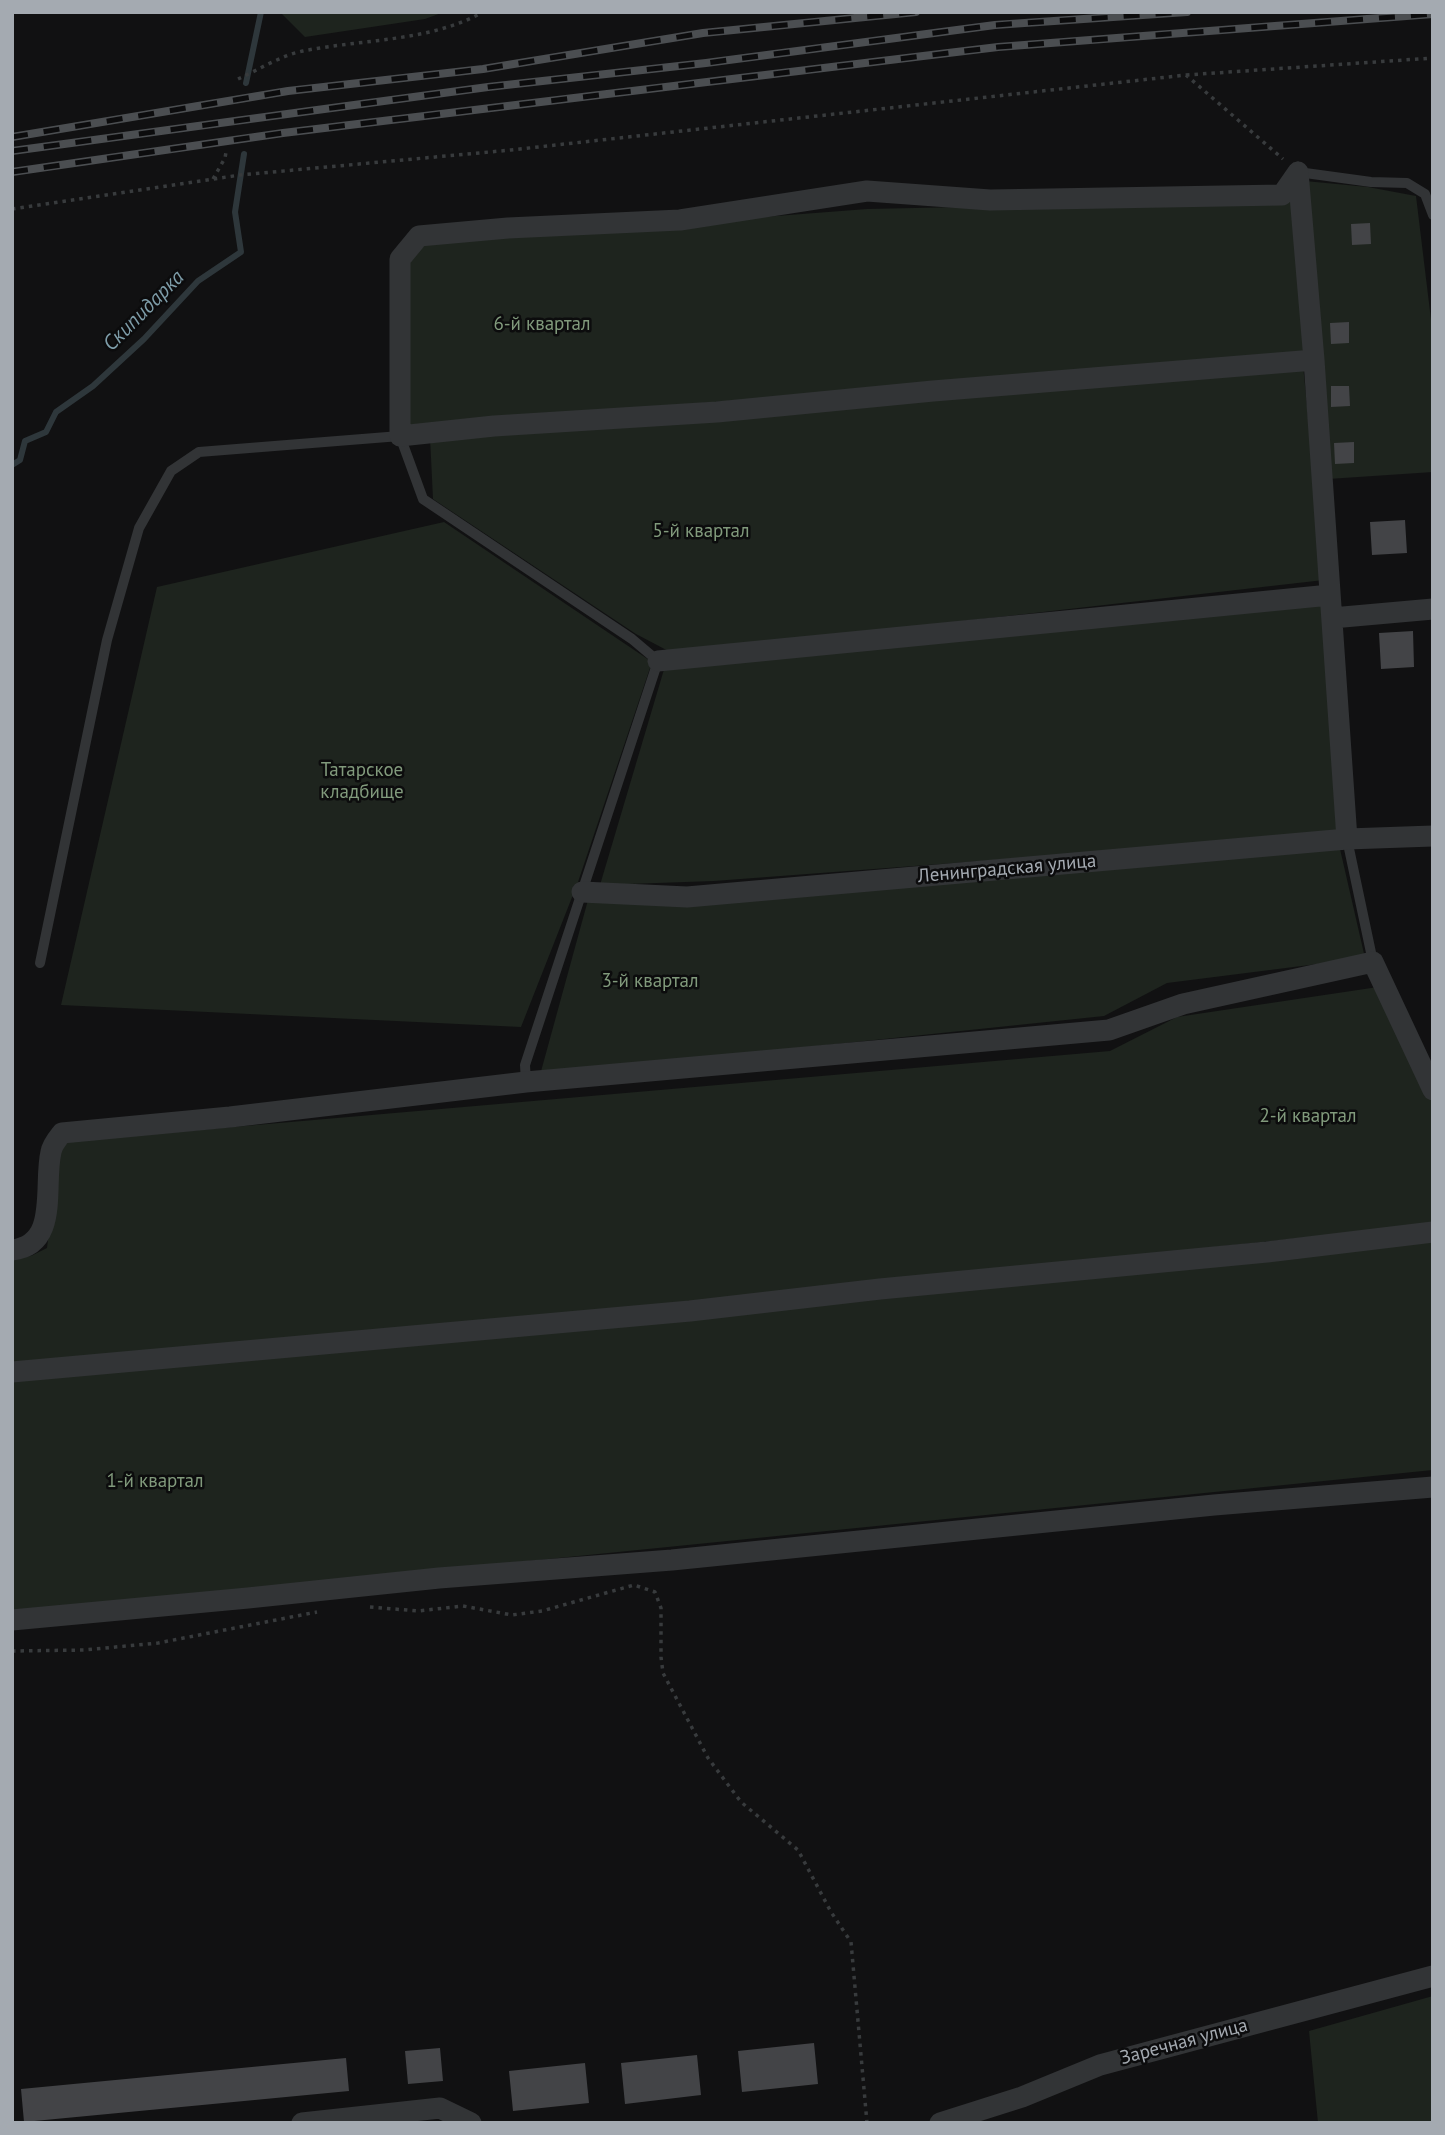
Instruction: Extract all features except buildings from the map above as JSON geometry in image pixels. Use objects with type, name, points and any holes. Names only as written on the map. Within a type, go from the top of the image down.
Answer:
[{"type":"street","points":[[1298,172],[1282,195],[990,200],[867,191],[680,220],[508,228],[419,236],[400,259],[400,436],[494,426],[717,412],[1314,360]]},
{"type":"street","points":[[1298,172],[1314,360],[1347,839]]},
{"type":"street","points":[[658,661],[1330,594]]},
{"type":"street","points":[[1332,618],[1433,609]]},
{"type":"street","name":"Ленинградская улица","points":[[582,892],[687,897],[1347,839],[1433,836]]},
{"type":"street","points":[[12,1251],[26,1249],[42,1233],[51,1149],[62,1133],[230,1117],[526,1082],[1109,1030],[1183,1004],[1373,962],[1433,1090]]},
{"type":"street","points":[[12,1372],[690,1311],[880,1289],[1267,1252],[1433,1232]]},
{"type":"street","points":[[12,1620],[439,1578],[672,1560],[1214,1505],[1433,1487]]},
{"type":"street","name":"Заречная улица","points":[[940,2123],[1022,2097],[1100,2065],[1433,1976]]},
{"type":"street","points":[[302,2123],[373,2119],[440,2108],[471,2123]]},
{"type":"lane","points":[[1298,172],[1370,182],[1407,183],[1425,194],[1433,215]]},
{"type":"lane","points":[[40,962],[107,640],[139,528],[172,471],[199,452],[400,436],[423,499],[632,639],[658,661],[524,1065],[526,1082]]},
{"type":"lane","points":[[1347,839],[1373,962]]},
{"type":"path","points":[[238,79],[299,51],[417,34],[464,23],[483,12]]},
{"type":"path","points":[[12,209],[213,179],[511,150],[870,108],[1186,75],[1433,58]]},
{"type":"path","points":[[1186,75],[1298,172]]},
{"type":"path","points":[[213,179],[226,152]]},
{"type":"path","points":[[368,1607],[418,1611],[463,1606],[512,1615],[542,1611],[634,1585],[655,1592],[661,1608],[663,1673],[708,1758],[741,1802],[797,1850],[851,1942],[867,2123]]},
{"type":"path","points":[[12,1651],[84,1650],[158,1643],[324,1610]]},
{"type":"green space","points":[[280,12],[444,12],[425,19],[305,37]]},
{"type":"green space","points":[[1305,181],[1368,187],[1416,196],[1433,336],[1433,472],[1328,479]]},
{"type":"green space","name":"6-й квартал","points":[[1293,200],[1306,354],[408,427],[406,266],[426,243],[867,209]]},
{"type":"green space","name":"5-й квартал","points":[[1303,365],[1324,580],[674,654],[636,634],[433,499],[430,437]]},
{"type":"green space","name":"Татарское кладбище","points":[[444,522],[652,662],[578,882],[521,1027],[61,1005],[157,587]]},
{"type":"green space","points":[[1323,602],[1341,834],[714,881],[600,885],[665,666]]},
{"type":"green space","name":"3-й квартал","points":[[1340,849],[1365,958],[1167,983],[1104,1016],[540,1075],[588,900]]},
{"type":"green space","name":"2-й квартал","points":[[1378,987],[1433,1103],[1433,1224],[467,1326],[12,1364],[12,1258],[31,1256],[47,1248],[60,1142],[1110,1051],[1177,1017]]},
{"type":"green space","name":"1-й квартал","points":[[1433,1238],[1433,1470],[12,1613],[12,1379]]},
{"type":"green space","points":[[1433,1996],[1433,2123],[1318,2123],[1309,2031]]},
{"type":"waterway","name":"Скипидарка","points":[[246,83],[261,12]]},
{"type":"waterway","name":"Скипидарка","points":[[12,465],[20,460],[25,441],[46,432],[56,412],[93,386],[144,339],[198,281],[241,252],[235,212],[244,154]]},
{"type":"railway","points":[[12,137],[288,91],[483,69],[703,33],[916,12]]},
{"type":"railway","points":[[12,151],[488,87],[706,63],[995,25],[1187,12]]},
{"type":"railway","points":[[12,172],[283,133],[998,47],[1433,14]]}]
